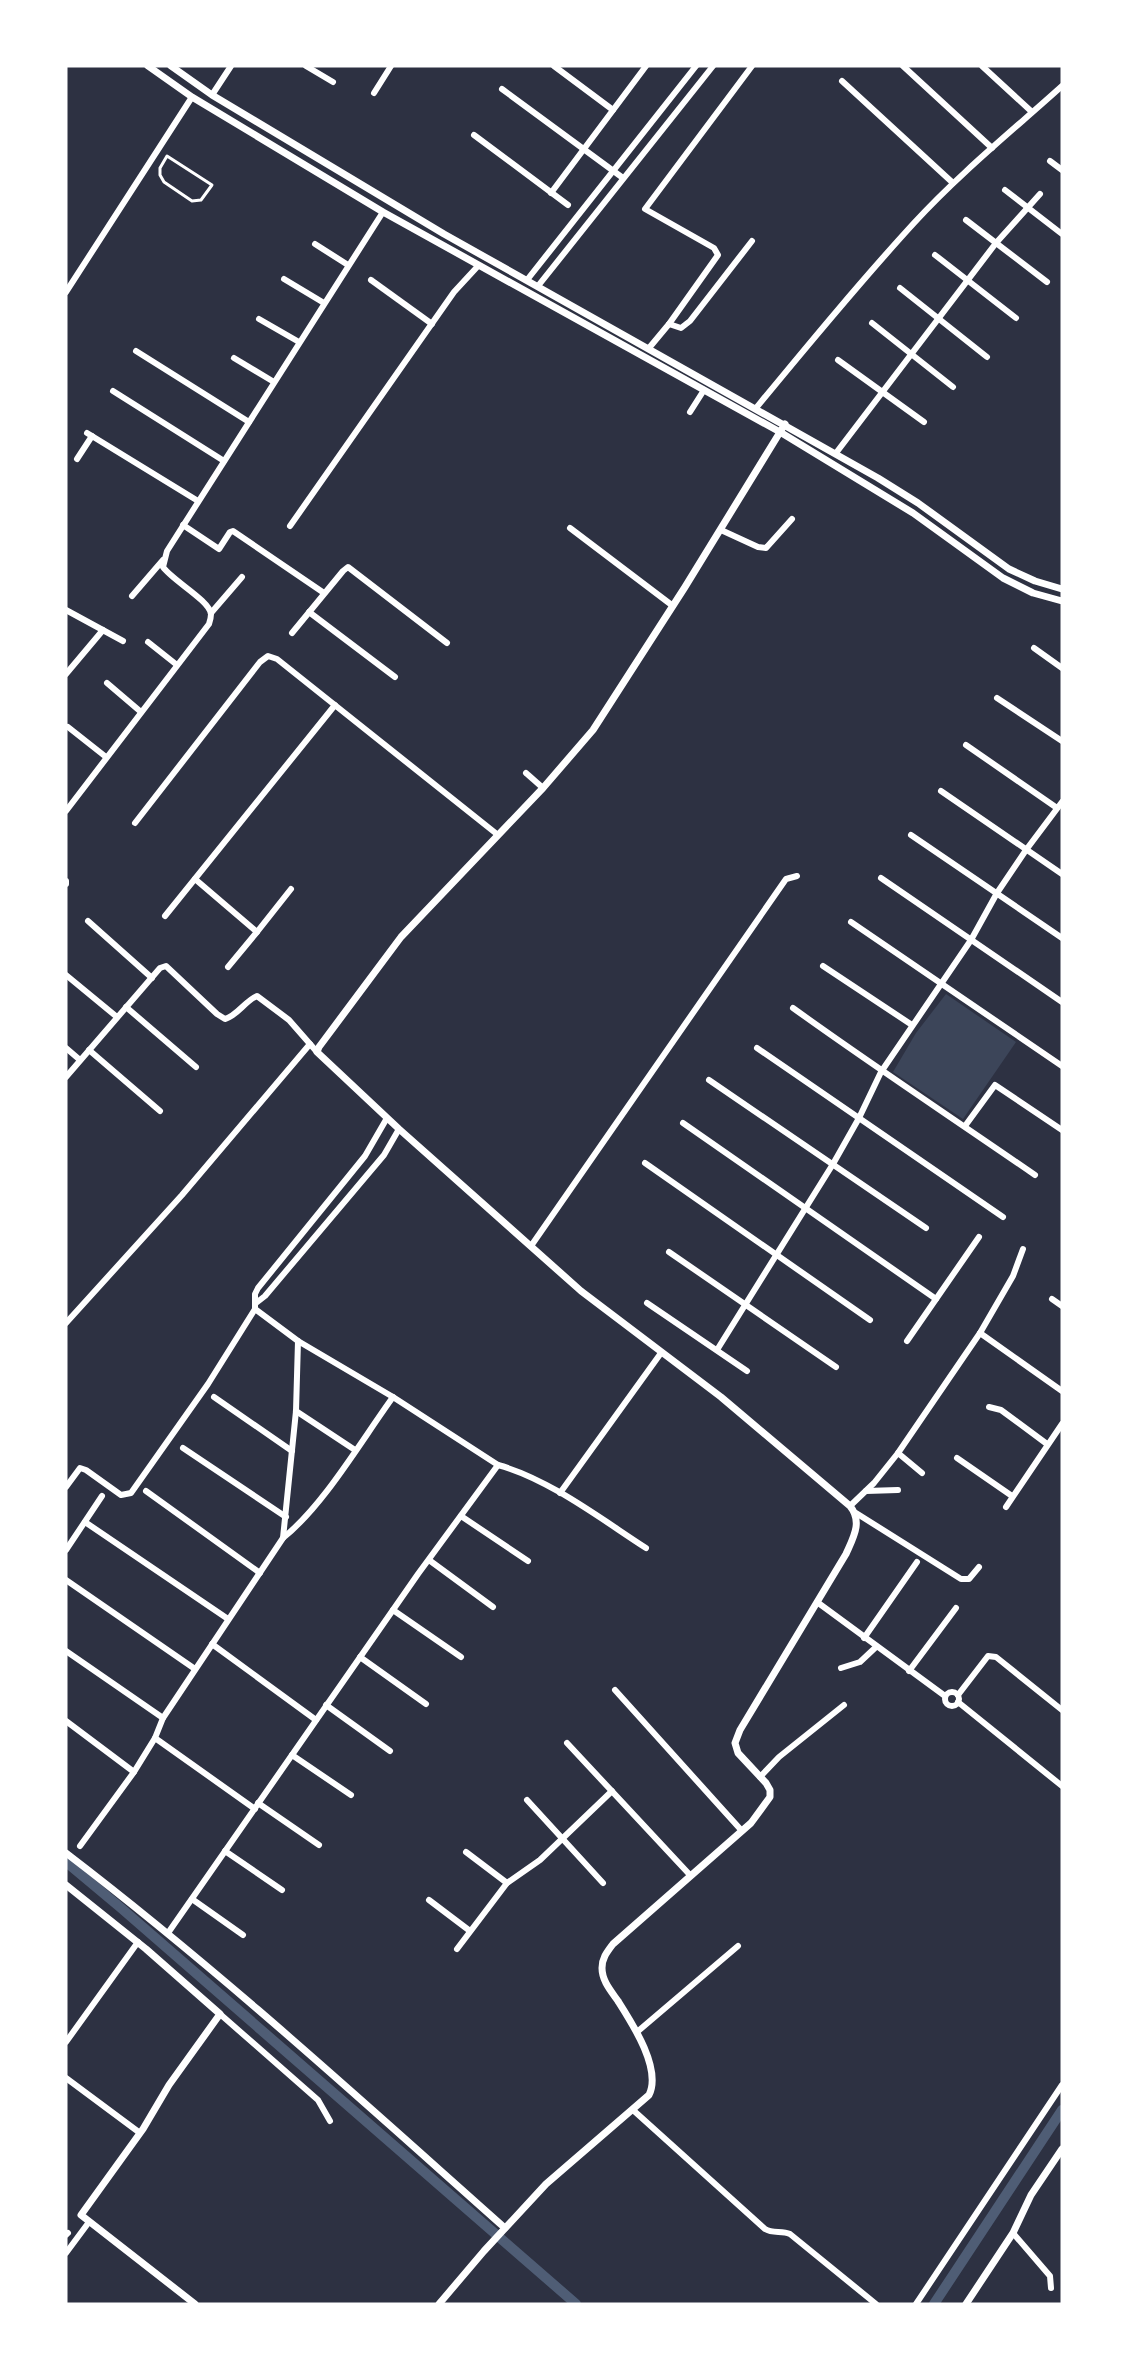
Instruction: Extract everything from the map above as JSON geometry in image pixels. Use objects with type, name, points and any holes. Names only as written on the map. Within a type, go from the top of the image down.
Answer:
[{"type":"street","points":[[148,66],[192,97],[383,212],[780,432],[913,513],[1003,578],[1033,593],[1062,601]]},
{"type":"street","points":[[171,66],[212,95],[389,201],[837,453],[918,503],[1009,569],[1035,581],[1062,589]]},
{"type":"street","points":[[206,105],[231,66]]},
{"type":"street","points":[[306,66],[333,82]]},
{"type":"street","points":[[375,93],[391,66]]},
{"type":"street","points":[[554,66],[613,110]]},
{"type":"street","points":[[527,280],[696,66]]},
{"type":"street","points":[[538,286],[711,68],[703,66]]},
{"type":"street","points":[[649,348],[669,324],[717,255],[714,248],[645,209],[752,66]]},
{"type":"street","points":[[903,66],[992,148]]},
{"type":"street","points":[[982,66],[1032,112]]},
{"type":"street","points":[[551,193],[643,67]]},
{"type":"street","points":[[842,81],[953,183]]},
{"type":"street","points":[[66,292],[200,86]]},
{"type":"street","points":[[756,408],[915,222],[953,183],[1062,86]]},
{"type":"street","points":[[502,89],[623,178]]},
{"type":"street","points":[[474,135],[568,205]]},
{"type":"street","points":[[1050,161],[1062,170]]},
{"type":"street","points":[[1005,190],[1062,234]]},
{"type":"street","points":[[837,453],[996,243],[1040,194]]},
{"type":"street","points":[[132,596],[164,559],[198,501],[389,201]]},
{"type":"street","points":[[966,220],[1047,282]]},
{"type":"street","points":[[669,324],[681,328],[690,321],[752,241]]},
{"type":"street","points":[[315,244],[348,265]]},
{"type":"street","points":[[935,255],[1016,318]]},
{"type":"street","points":[[290,526],[454,292],[478,266]]},
{"type":"street","points":[[284,279],[324,303]]},
{"type":"street","points":[[371,280],[432,324]]},
{"type":"street","points":[[900,288],[987,357]]},
{"type":"street","points":[[259,318],[299,342]]},
{"type":"street","points":[[872,323],[953,387]]},
{"type":"street","points":[[136,351],[249,422]]},
{"type":"street","points":[[234,358],[274,382]]},
{"type":"street","points":[[838,360],[924,422]]},
{"type":"street","points":[[690,412],[704,390]]},
{"type":"street","points":[[113,391],[224,461]]},
{"type":"street","points":[[317,1052],[401,937],[543,788],[593,730],[721,530],[785,424]]},
{"type":"street","points":[[77,459],[89,434],[198,501]]},
{"type":"street","points":[[721,530],[758,547],[766,548],[792,519]]},
{"type":"street","points":[[183,525],[219,549],[233,531],[324,594]]},
{"type":"street","points":[[570,528],[673,606]]},
{"type":"street","points":[[164,559],[164,567],[169,575],[205,603],[211,613]]},
{"type":"street","points":[[292,633],[348,567],[447,643]]},
{"type":"street","points":[[67,807],[209,624],[211,613],[242,577]]},
{"type":"street","points":[[66,610],[123,640]]},
{"type":"street","points":[[309,612],[395,677]]},
{"type":"street","points":[[66,674],[103,630]]},
{"type":"street","points":[[148,642],[177,665]]},
{"type":"street","points":[[1034,648],[1062,668]]},
{"type":"street","points":[[135,822],[260,662],[268,656],[277,659],[498,834]]},
{"type":"street","points":[[107,683],[141,712]]},
{"type":"street","points":[[997,698],[1062,741]]},
{"type":"street","points":[[165,916],[335,705]]},
{"type":"street","points":[[68,727],[106,757]]},
{"type":"street","points":[[966,745],[1057,808]]},
{"type":"street","points":[[526,773],[543,788]]},
{"type":"street","points":[[941,791],[1062,874]]},
{"type":"street","points":[[717,1350],[743,1304],[833,1164],[881,1072],[971,939],[997,893],[1062,802]]},
{"type":"street","points":[[911,835],[1062,938]]},
{"type":"street","points":[[531,1246],[786,879],[796,876]]},
{"type":"street","points":[[881,878],[1062,1002]]},
{"type":"street","points":[[195,879],[257,932]]},
{"type":"street","points":[[228,967],[291,889]]},
{"type":"street","points":[[88,921],[152,978]]},
{"type":"street","points":[[851,922],[1062,1066]]},
{"type":"street","points":[[66,1077],[160,968],[166,966],[225,1019],[230,1018],[248,1000],[257,996],[289,1020],[317,1052],[387,1118],[581,1291],[721,1397],[856,1513],[961,1579],[969,1580],[979,1567]]},
{"type":"street","points":[[823,966],[912,1025]]},
{"type":"street","points":[[66,975],[117,1017]]},
{"type":"street","points":[[126,1007],[196,1067]]},
{"type":"street","points":[[793,1008],[881,1072],[965,1126],[1035,1175]]},
{"type":"street","points":[[66,1323],[203,1171],[310,1044]]},
{"type":"street","points":[[66,1048],[80,1060]]},
{"type":"street","points":[[758,1048],[1003,1217]]},
{"type":"street","points":[[89,1050],[160,1111]]},
{"type":"street","points":[[709,1080],[926,1228]]},
{"type":"street","points":[[965,1126],[995,1085],[1062,1130]]},
{"type":"street","points":[[255,1306],[255,1294],[258,1288],[365,1156],[387,1118]]},
{"type":"street","points":[[682,1124],[936,1299]]},
{"type":"street","points":[[66,1487],[80,1468],[121,1495],[131,1493],[208,1384],[255,1306],[384,1155],[399,1129]]},
{"type":"street","points":[[645,1163],[870,1320]]},
{"type":"street","points":[[907,1341],[979,1237]]},
{"type":"street","points":[[850,1506],[898,1453],[980,1333],[1013,1276],[1023,1249]]},
{"type":"street","points":[[669,1252],[836,1367]]},
{"type":"street","points":[[1052,1299],[1062,1306]]},
{"type":"street","points":[[647,1303],[747,1371]]},
{"type":"street","points":[[255,1306],[298,1341],[393,1397],[498,1465],[513,1469],[560,1493],[646,1548]]},
{"type":"street","points":[[980,1333],[1062,1391]]},
{"type":"street","points":[[283,1538],[296,1411],[298,1341]]},
{"type":"street","points":[[560,1493],[661,1353]]},
{"type":"street","points":[[214,1397],[292,1451]]},
{"type":"street","points":[[81,1846],[134,1772],[155,1738],[163,1718],[283,1538],[319,1500],[393,1397]]},
{"type":"street","points":[[989,1407],[1000,1410],[1047,1444]]},
{"type":"street","points":[[296,1411],[355,1450]]},
{"type":"street","points":[[1006,1507],[1062,1424]]},
{"type":"street","points":[[183,1448],[286,1517]]},
{"type":"street","points":[[898,1453],[922,1473]]},
{"type":"street","points":[[957,1458],[1012,1496]]},
{"type":"street","points":[[168,1933],[326,1705],[498,1465]]},
{"type":"street","points":[[866,1491],[898,1490]]},
{"type":"street","points":[[146,1491],[260,1573]]},
{"type":"street","points":[[66,1551],[102,1496]]},
{"type":"street","points":[[439,2304],[503,2230],[571,2161],[649,2095],[653,2083],[649,2063],[637,2032],[603,1976],[604,1956],[613,1944],[752,1823],[770,1797],[770,1790],[745,1763],[735,1743],[740,1730],[846,1554],[856,1532],[856,1513]]},
{"type":"street","points":[[461,1516],[528,1561]]},
{"type":"street","points":[[85,1522],[228,1620]]},
{"type":"street","points":[[429,1560],[493,1607]]},
{"type":"street","points":[[864,1638],[917,1562]]},
{"type":"street","points":[[66,1580],[195,1668]]},
{"type":"street","points":[[817,1602],[945,1696],[945,1701],[950,1705],[958,1699],[988,1656],[996,1657],[1062,1710]]},
{"type":"street","points":[[909,1671],[956,1608]]},
{"type":"street","points":[[393,1610],[461,1657]]},
{"type":"street","points":[[212,1644],[316,1720]]},
{"type":"street","points":[[841,1668],[860,1662],[876,1647]]},
{"type":"street","points":[[66,1652],[163,1718]]},
{"type":"street","points":[[360,1657],[426,1704]]},
{"type":"street","points":[[615,1690],[742,1831]]},
{"type":"street","points":[[945,1696],[952,1692],[1062,1786]]},
{"type":"street","points":[[326,1705],[390,1751]]},
{"type":"street","points":[[760,1777],[779,1757],[844,1705]]},
{"type":"street","points":[[66,1721],[134,1772]]},
{"type":"street","points":[[155,1738],[319,1845]]},
{"type":"street","points":[[567,1743],[690,1875]]},
{"type":"street","points":[[292,1755],[351,1795]]},
{"type":"street","points":[[457,1948],[507,1883],[540,1860],[612,1791]]},
{"type":"street","points":[[527,1800],[603,1883]]},
{"type":"street","points":[[225,1851],[282,1890]]},
{"type":"street","points":[[66,1852],[168,1933],[350,2090],[503,2230]]},
{"type":"street","points":[[466,1852],[507,1883]]},
{"type":"street","points":[[66,1885],[138,1942],[318,2100],[330,2121]]},
{"type":"street","points":[[192,1899],[243,1935]]},
{"type":"street","points":[[429,1900],[470,1931]]},
{"type":"street","points":[[66,2042],[138,1942]]},
{"type":"street","points":[[637,2032],[738,1946]]},
{"type":"street","points":[[195,2304],[79,2217],[140,2133],[169,2085],[219,2014]]},
{"type":"street","points":[[66,2078],[140,2133]]},
{"type":"street","points":[[916,2304],[1062,2085]]},
{"type":"street","points":[[633,2110],[765,2229],[790,2234],[876,2304]]},
{"type":"street","points":[[966,2304],[1013,2233],[1031,2194],[1061,2151]]},
{"type":"street","points":[[66,2253],[89,2223]]},
{"type":"street","points":[[1013,2233],[1050,2276],[1051,2288]]},
{"type":"lane","points":[[167,156],[212,185],[201,200],[192,201],[164,182],[160,168],[167,156]]},
{"type":"shaded area","points":[[946,994],[1016,1042],[963,1119],[893,1072],[916,1033]]},
{"type":"waterway","points":[[66,1862],[576,2304]]},
{"type":"waterway","points":[[934,2304],[1062,2110]]}]
